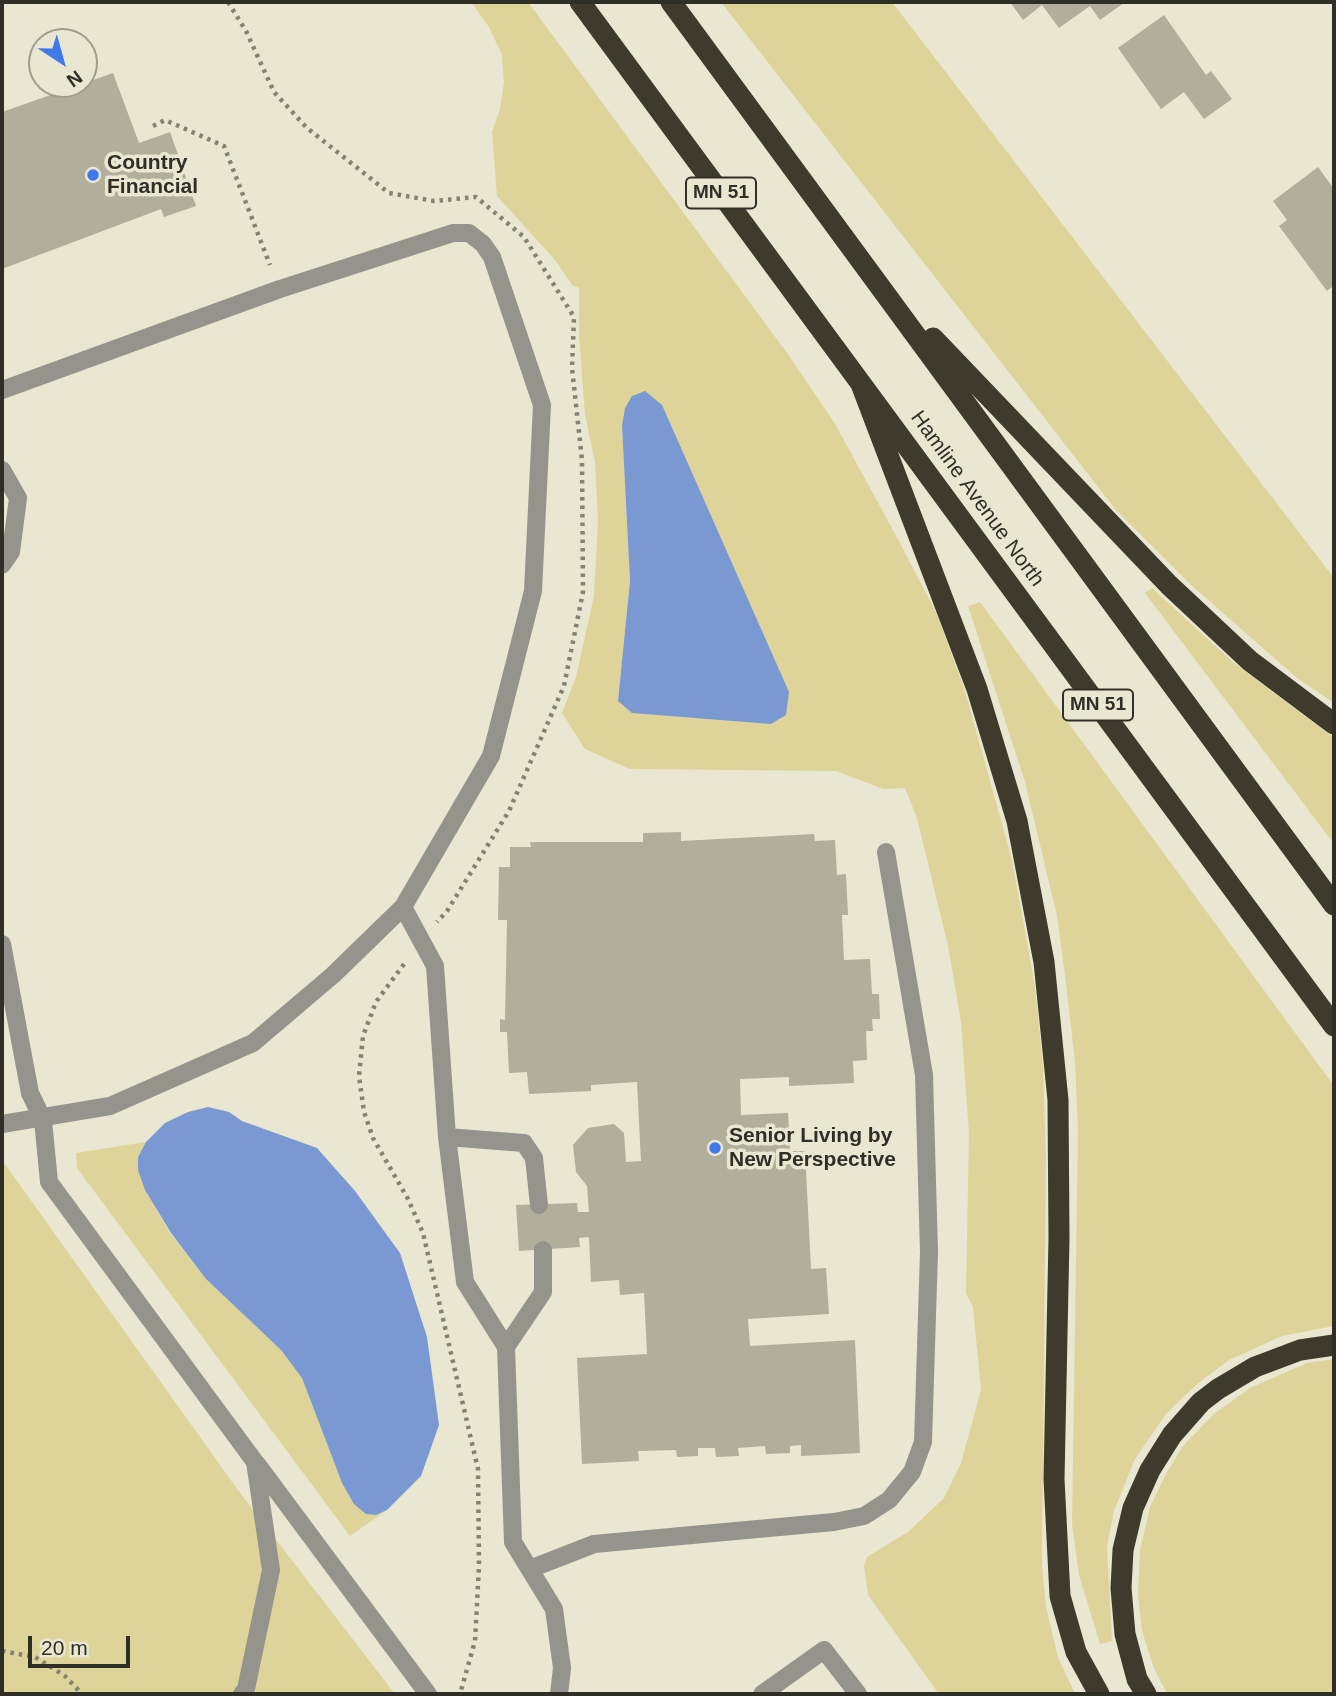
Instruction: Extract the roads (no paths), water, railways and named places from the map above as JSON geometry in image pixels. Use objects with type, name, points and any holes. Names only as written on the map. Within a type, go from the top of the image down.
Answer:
[{"type":"highway","name":"Hamline Avenue North","points":[[580,2],[1334,1026]]},
{"type":"highway","points":[[671,2],[873,273],[1334,905]]},
{"type":"highway","points":[[873,273],[1169,585],[1250,661],[1334,724]]},
{"type":"highway","points":[[861,384],[977,689],[1017,821],[1044,962],[1058,1100],[1059,1238],[1054,1479],[1060,1595],[1076,1652],[1099,1694]]},
{"type":"highway","points":[[1146,1694],[1137,1678],[1125,1633],[1121,1588],[1123,1550],[1133,1508],[1150,1470],[1172,1435],[1200,1402],[1218,1389],[1255,1367],[1300,1350],[1334,1345]]},
{"type":"lane","points":[[2,390],[280,289],[453,233],[469,233],[483,244],[492,257],[542,405],[533,591],[491,756],[403,907],[333,975],[253,1043],[110,1106],[2,1124]]},
{"type":"lane","points":[[2,470],[18,498],[11,552],[2,565]]},
{"type":"lane","points":[[530,1569],[594,1544],[834,1522],[864,1516],[889,1500],[912,1472],[923,1442],[929,1252],[925,1075],[886,852]]},
{"type":"lane","points":[[403,907],[435,966],[447,1137],[464,1282],[506,1347],[513,1542],[554,1609],[562,1668],[559,1694]]},
{"type":"lane","points":[[2,944],[30,1093],[43,1119],[49,1182],[428,1694]]},
{"type":"lane","points":[[447,1137],[524,1143],[534,1158],[539,1205]]},
{"type":"lane","points":[[506,1347],[543,1292],[543,1250]]},
{"type":"lane","points":[[242,1694],[246,1689],[271,1570],[255,1462]]},
{"type":"lane","points":[[762,1694],[824,1650],[858,1694]]},
{"type":"water","points":[[645,391],[662,405],[789,692],[786,715],[771,724],[632,713],[618,701],[630,581],[622,426],[625,408],[632,396]]},
{"type":"water","points":[[208,1107],[229,1112],[242,1121],[317,1148],[355,1191],[400,1253],[427,1337],[439,1425],[421,1476],[387,1510],[376,1515],[366,1514],[354,1504],[342,1483],[302,1378],[281,1350],[206,1279],[171,1233],[145,1190],[138,1170],[138,1157],[146,1142],[165,1123],[188,1112]]},
{"type":"place","name":"Country Financial","points":[[93,175]]},
{"type":"place","name":"Senior Living by New Perspective","points":[[715,1148]]}]
